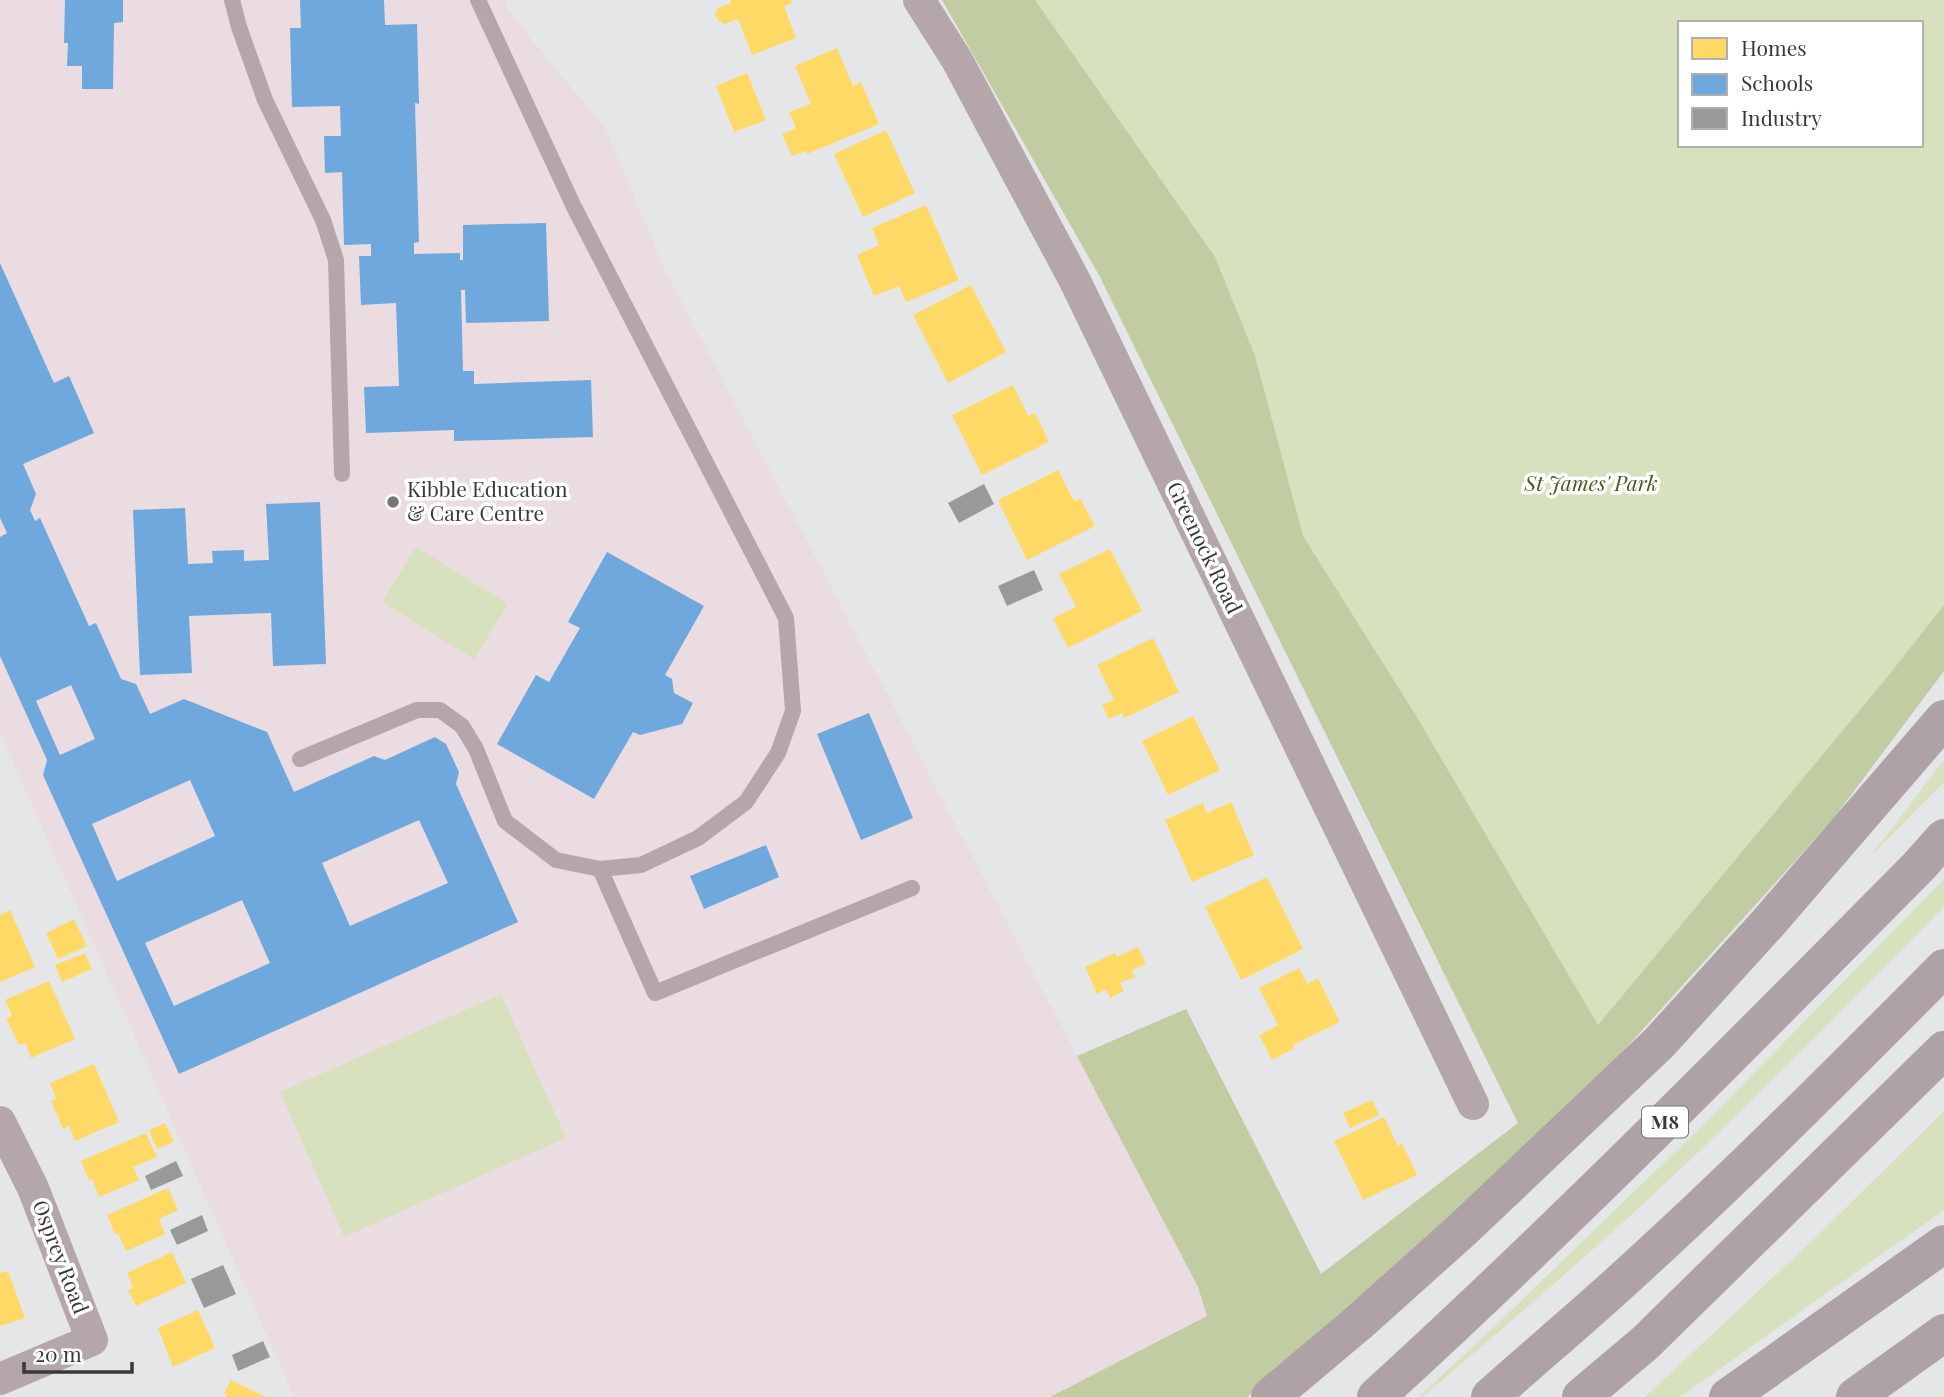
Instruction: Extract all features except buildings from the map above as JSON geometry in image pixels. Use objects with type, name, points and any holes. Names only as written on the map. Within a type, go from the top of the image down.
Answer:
[{"type":"highway","points":[[1270,1397],[1463,1229],[1659,1043],[1768,923],[1944,719]]},
{"type":"highway","name":"M8","points":[[1376,1397],[1567,1218],[1685,1102],[1944,838]]},
{"type":"highway","points":[[1490,1397],[1702,1206],[1944,968]]},
{"type":"highway","points":[[1581,1397],[1645,1343],[1944,1050]]},
{"type":"highway","points":[[1728,1397],[1944,1244]]},
{"type":"highway","points":[[1856,1397],[1944,1333]]},
{"type":"street","name":"Greenock Road","points":[[919,0],[957,60],[1075,281],[1473,1104]]},
{"type":"street","name":"Osprey Road","points":[[0,1122],[33,1188],[92,1340],[0,1379]]},
{"type":"lane","points":[[232,0],[265,100],[323,220],[335,260],[342,474]]},
{"type":"lane","points":[[300,759],[417,710],[440,710],[462,726],[476,749],[505,821],[556,860],[600,869],[641,865],[698,838],[746,802],[778,753],[793,710],[786,618],[575,207],[478,0]]},
{"type":"lane","points":[[600,869],[655,993],[912,888]]},
{"type":"shaded area","name":"Kibble Education & Care Centre","points":[[0,0],[505,0],[507,7],[534,43],[605,128],[666,272],[1198,1287],[1208,1317],[1050,1397],[294,1397],[0,732]]},
{"type":"green space","name":"St James' Park","points":[[942,0],[1944,0],[1944,605],[1518,1123],[1099,275]]},
{"type":"green space","points":[[942,0],[1035,0],[1215,257],[1255,356],[1303,536],[1415,714],[1598,1025],[1944,605],[1944,671],[1834,818],[1598,1079],[1459,1209],[1247,1397],[1050,1397],[1207,1316],[1198,1287],[1077,1056],[1186,1009],[1321,1274],[1518,1123],[1099,275]]},
{"type":"green space","points":[[416,547],[508,604],[474,659],[382,602]]},
{"type":"green space","points":[[1944,760],[1944,782],[1869,858],[1940,765]]},
{"type":"green space","points":[[1944,879],[1944,907],[1783,1069],[1621,1224],[1489,1340],[1419,1397],[1703,1125]]},
{"type":"green space","points":[[501,994],[566,1138],[344,1237],[280,1092]]},
{"type":"green space","points":[[1944,1111],[1944,1210],[1680,1397],[1645,1397],[1816,1237]]},
{"type":"place","name":"Kibble Education & Care Centre","points":[[393,502]]}]
